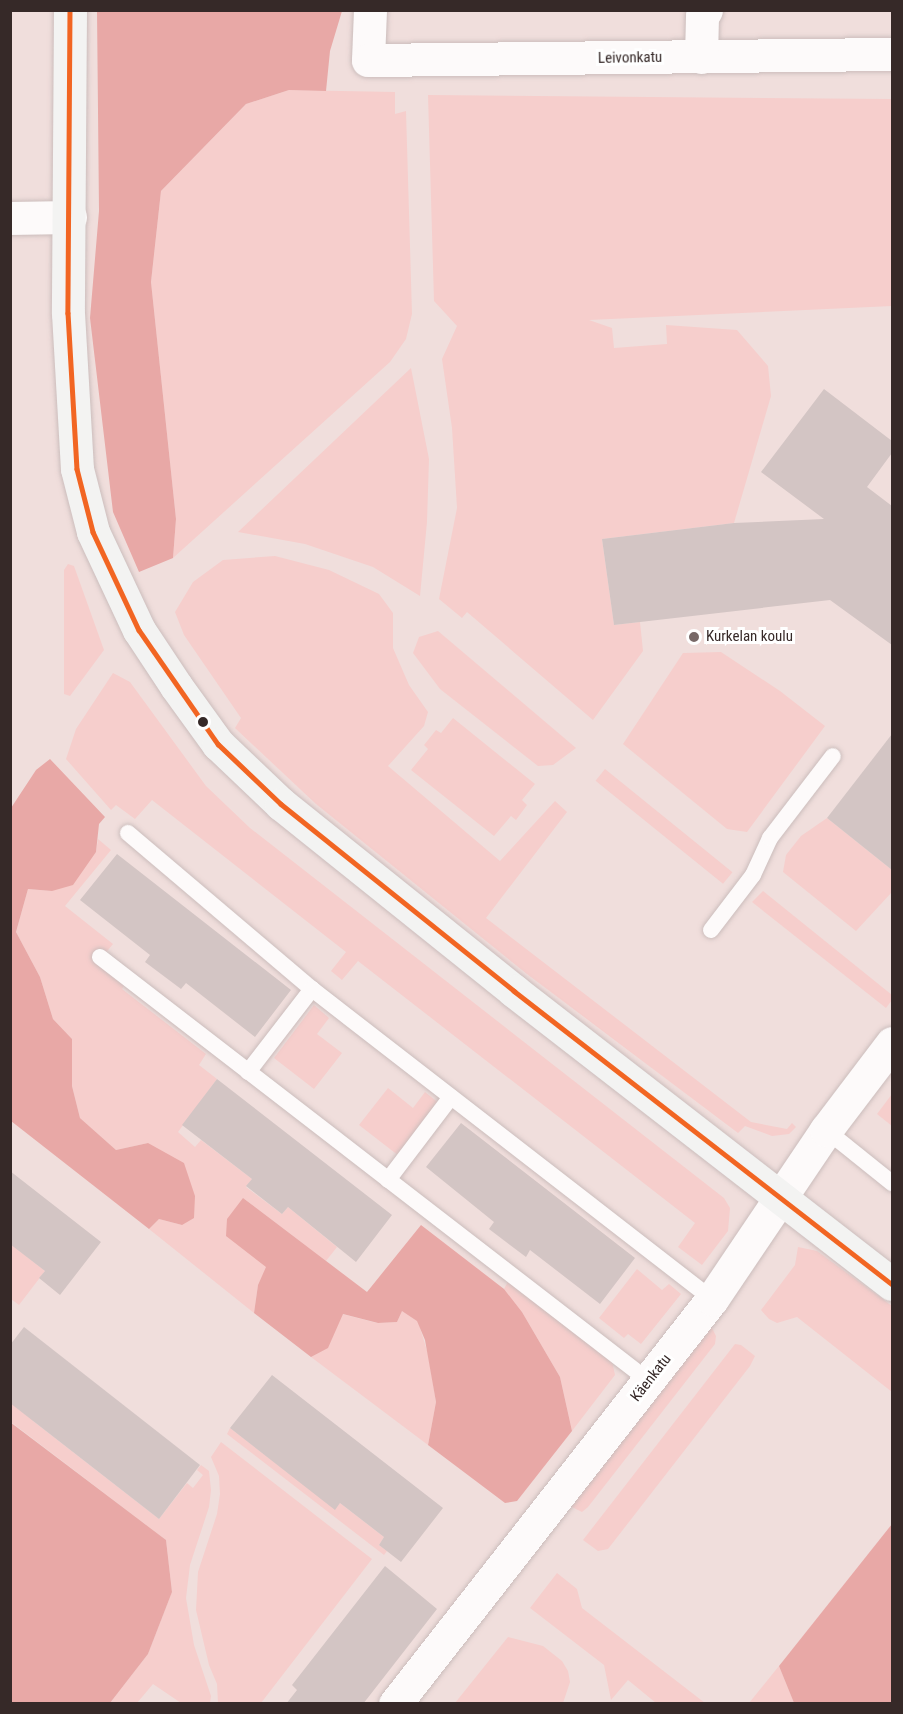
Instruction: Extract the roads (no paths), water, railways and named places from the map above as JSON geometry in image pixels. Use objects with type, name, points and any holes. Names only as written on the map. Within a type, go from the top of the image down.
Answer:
[{"type":"street","points":[[70,10],[68,313],[77,469],[93,532],[139,630],[218,744],[280,804],[514,991],[892,1284]]},
{"type":"street","name":"Leivonkatu","points":[[370,10],[368,60],[892,54]]},
{"type":"street","points":[[701,57],[702,16],[706,10]]},
{"type":"street","points":[[10,218],[70,217]]},
{"type":"street","name":"Käenkatu","points":[[395,1704],[712,1299],[826,1130],[892,1043]]},
{"type":"lane","points":[[711,930],[753,875],[770,838],[833,756]]},
{"type":"lane","points":[[128,833],[312,989],[712,1299]]},
{"type":"lane","points":[[100,957],[649,1381]]},
{"type":"lane","points":[[248,1072],[312,989]]},
{"type":"lane","points":[[388,1180],[452,1097]]},
{"type":"lane","points":[[826,1130],[892,1183]]},
{"type":"place","name":"Kurkelan koulu","points":[[694,637]]}]
